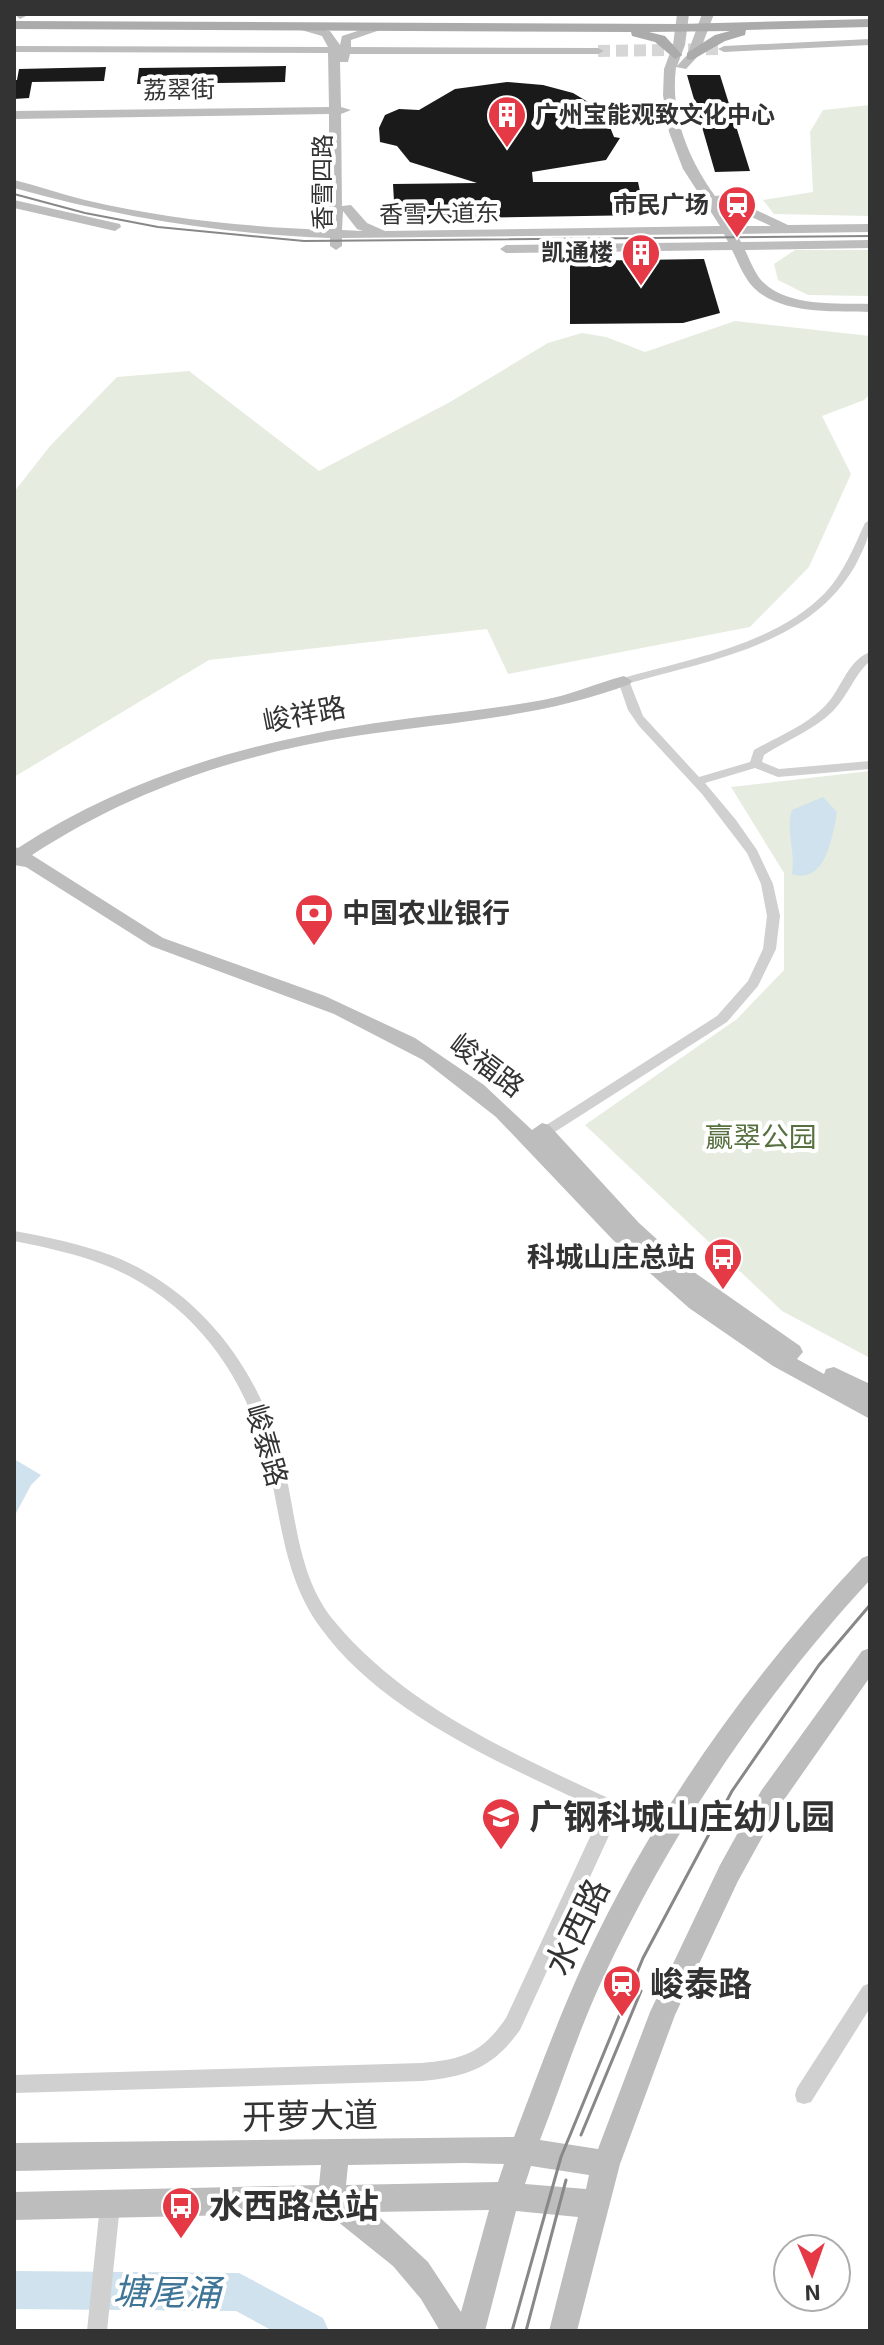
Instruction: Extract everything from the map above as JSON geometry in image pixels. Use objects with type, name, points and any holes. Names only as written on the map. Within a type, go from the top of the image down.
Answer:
[{"type":"main road","points":[[606,23],[650,14]]},
{"type":"main road","points":[[746,14],[768,22]]},
{"type":"main road","points":[[796,21],[845,14]]},
{"type":"main road","points":[[17,18],[564,18],[606,23],[660,39],[675,55]]},
{"type":"main road","points":[[17,18],[376,28],[682,20],[870,23]]},
{"type":"main road","points":[[434,27],[583,22],[564,18]]},
{"type":"main road","points":[[692,56],[726,36],[768,22]]},
{"type":"street","points":[[682,20],[670,69],[669,95],[675,132],[689,169],[718,203],[775,224],[821,229]]},
{"type":"street","points":[[705,20],[692,56],[680,70],[681,117],[699,170],[735,231],[756,283],[774,295],[805,304],[870,308]]},
{"type":"street","points":[[297,27],[326,33],[339,51]]},
{"type":"street","points":[[339,51],[348,36],[376,28]]},
{"type":"street","points":[[724,49],[870,42]]},
{"type":"street","points":[[14,49],[598,51]]},
{"type":"street","name":"香雪四路","points":[[338,244],[339,51]]},
{"type":"street","name":"荔翠街","points":[[14,115],[339,110]]},
{"type":"street","name":"香雪大道东","points":[[14,184],[67,202],[117,213],[338,244],[423,237],[870,228]]},
{"type":"street","points":[[654,231],[699,226],[709,220],[718,203]]},
{"type":"street","points":[[14,204],[131,229]]},
{"type":"street","points":[[250,232],[306,228],[340,209],[368,229],[423,237]]},
{"type":"street","name":"香雪大道东","points":[[377,250],[870,244]]},
{"type":"street","points":[[742,246],[764,276],[786,292],[813,299],[870,301]]},
{"type":"street","name":"峻祥路","points":[[19,850],[108,802],[163,779],[234,756],[330,735],[594,694],[624,681],[751,641],[798,619],[828,596],[843,576],[870,523]]},
{"type":"street","points":[[756,764],[758,753],[793,735],[828,710],[840,697],[854,669],[870,655]]},
{"type":"street","points":[[545,1132],[722,1019],[742,1000],[773,940],[771,899],[764,873],[738,826],[635,712],[624,681]]},
{"type":"street","points":[[697,781],[756,764],[778,773],[870,765]]},
{"type":"street","name":"峻福路","points":[[19,850],[147,925],[340,996],[424,1036],[490,1083],[545,1132],[632,1228],[684,1275],[789,1350],[870,1394]]},
{"type":"street","name":"峻福路","points":[[19,850],[115,919],[156,941],[374,1024],[448,1068],[513,1120],[617,1232],[696,1303],[761,1349],[870,1410]]},
{"type":"street","name":"峻泰路","points":[[14,1236],[56,1241],[111,1259],[160,1289],[201,1319],[211,1331],[239,1367],[264,1415],[300,1576],[326,1623],[361,1662],[408,1701],[470,1737],[666,1835]]},
{"type":"street","name":"水西路","points":[[471,2331],[479,2286],[505,2196],[593,1971],[666,1835],[756,1701],[819,1616],[870,1565]]},
{"type":"street","points":[[563,2331],[606,2164],[663,2012],[729,1873],[770,1799],[870,1658]]},
{"type":"street","points":[[14,2084],[422,2072],[467,2066],[487,2056],[501,2043],[513,2024],[613,1807]]},
{"type":"street","points":[[804,2095],[870,1992]]},
{"type":"street","points":[[331,2199],[336,2151]]},
{"type":"street","name":"开萝大道","points":[[14,2157],[521,2151],[606,2164]]},
{"type":"street","points":[[14,2206],[505,2196],[594,2204]]},
{"type":"street","points":[[331,2199],[372,2226],[426,2278],[455,2331]]},
{"type":"street","points":[[97,2331],[110,2205]]},
{"type":"green space","name":"市民广场","points":[[870,105],[870,216],[774,214],[763,200],[813,192],[810,132],[823,110]]},
{"type":"green space","name":"市民广场","points":[[795,250],[870,250],[870,296],[808,295],[778,280],[774,264]]},
{"type":"green space","points":[[735,321],[870,336],[870,394],[864,400],[822,416],[851,474],[809,567],[750,627],[508,674],[487,629],[209,660],[14,777],[14,492],[50,446],[117,377],[189,371],[319,471],[450,402],[548,343],[582,333],[606,337],[645,352]]},
{"type":"green space","name":"赢翠公园","points":[[870,771],[870,1358],[782,1311],[585,1125],[737,1019],[784,970],[784,873],[731,787]]},
{"type":"water","points":[[823,797],[837,812],[826,856],[813,872],[804,876],[792,874],[792,810]]},
{"type":"water","points":[[14,1459],[41,1475],[31,1485],[14,1517]]},
{"type":"building","points":[[286,66],[285,82],[137,84],[139,68]]},
{"type":"building","points":[[106,67],[104,81],[32,82],[29,98],[14,99],[14,80],[17,80],[19,69]]},
{"type":"building","points":[[687,75],[720,75],[750,171],[715,172]]},
{"type":"building","name":"广州宝能观致文化中心","points":[[507,82],[543,85],[573,93],[598,108],[606,117],[614,137],[620,138],[606,160],[532,172],[533,182],[638,182],[645,215],[395,219],[393,184],[477,183],[410,162],[397,146],[380,142],[379,128],[385,115],[399,109],[419,110],[455,89]]},
{"type":"building","name":"凯通楼","points":[[704,259],[720,313],[683,323],[570,324],[570,261]]},
{"type":"waterway","name":"塘尾涌","points":[[14,2290],[239,2292],[310,2331]]},
{"type":"tunnel","points":[[598,51],[724,49]]},
{"type":"tram line","points":[[14,194],[85,213],[158,227],[304,241],[870,236]]},
{"type":"tram line","points":[[512,2331],[561,2157],[643,1958],[732,1791],[819,1665],[870,1605]]},
{"type":"tram line","points":[[581,2135],[641,1991]]},
{"type":"tram line","points":[[526,2331],[566,2180]]},
{"type":"place","name":"广州宝能观致文化中心","points":[[507,149]]},
{"type":"place","name":"市民广场","points":[[737,239]]},
{"type":"place","name":"凯通楼","points":[[641,287]]},
{"type":"place","name":"中国农业银行","points":[[314,947]]},
{"type":"place","name":"科城山庄总站","points":[[723,1291]]},
{"type":"place","name":"广钢科城山庄幼儿园","points":[[501,1851]]},
{"type":"place","name":"峻泰路","points":[[622,2018]]},
{"type":"place","name":"水西路总站","points":[[181,2240]]}]
